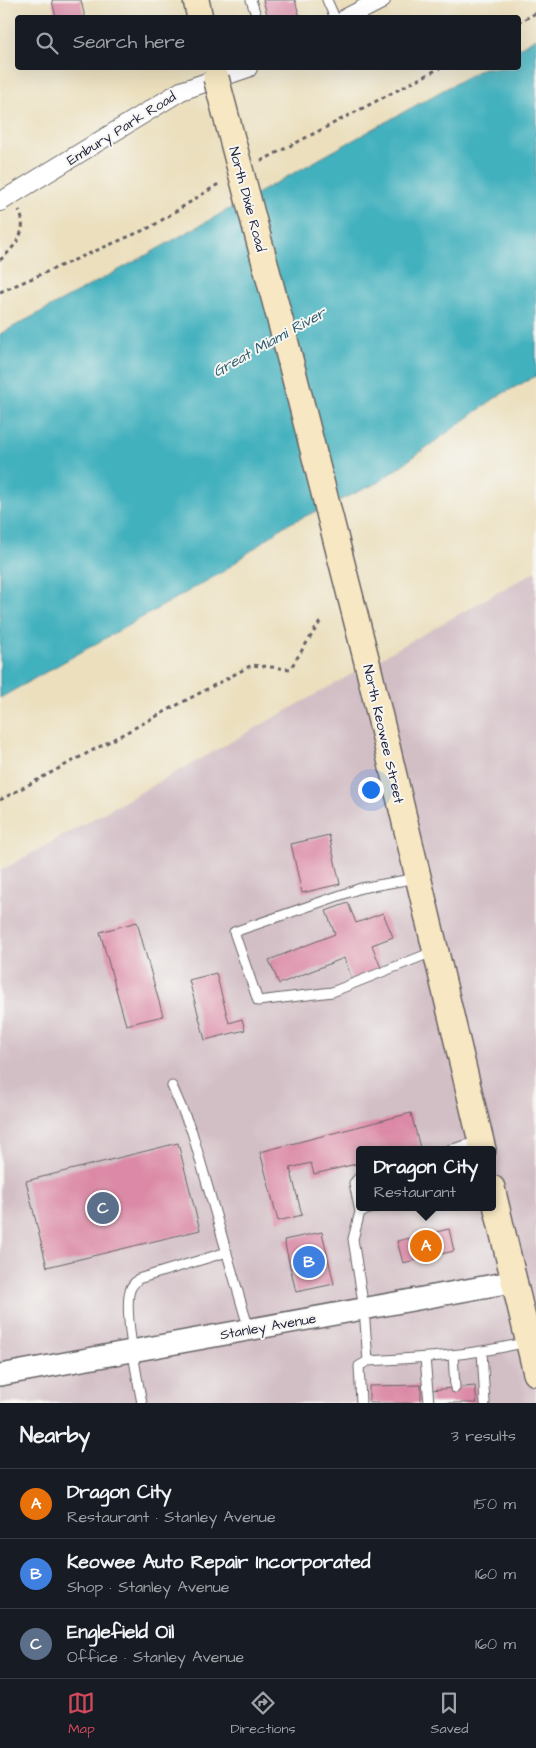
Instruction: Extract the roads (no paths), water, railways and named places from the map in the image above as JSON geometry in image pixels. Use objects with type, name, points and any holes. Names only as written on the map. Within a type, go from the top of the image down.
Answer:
[{"type":"main road","points":[[196,0],[199,15]]},
{"type":"main road","name":"North Dixie Road","points":[[215,73],[280,320]]},
{"type":"main road","name":"North Keowee Street","points":[[280,320],[351,600],[482,1145]]},
{"type":"main road","points":[[496,1199],[526,1279],[529,1341],[536,1373]]},
{"type":"street","points":[[352,15],[381,0]]},
{"type":"street","name":"Embury Park Road","points":[[6,199],[181,90],[215,73],[235,70]]},
{"type":"street","name":"Stanley Avenue","points":[[0,1375],[526,1279]]},
{"type":"lane","points":[[252,0],[256,15]]},
{"type":"lane","points":[[327,0],[334,15]]},
{"type":"lane","points":[[418,878],[361,888],[234,932],[258,1000],[332,992],[435,950]]},
{"type":"lane","points":[[172,1086],[192,1132],[249,1330]]},
{"type":"lane","points":[[356,1181],[354,1183],[356,1193]]},
{"type":"lane","points":[[363,1211],[360,1212],[353,1239],[364,1308],[368,1361]]},
{"type":"lane","points":[[142,1403],[132,1351],[128,1298],[131,1287],[138,1279],[227,1252]]},
{"type":"lane","points":[[361,1403],[359,1366],[368,1361],[453,1355],[529,1341]]},
{"type":"lane","points":[[482,1351],[485,1403]]},
{"type":"lane","points":[[453,1355],[455,1388]]},
{"type":"lane","points":[[425,1358],[429,1403]]},
{"type":"water","name":"Great Miami River","points":[[536,38],[536,376],[498,396],[377,483],[284,526],[224,571],[0,698],[0,334],[479,70],[521,70],[521,47]]},
{"type":"place","name":"Englefield Oil","points":[[103,1208]]},
{"type":"place","name":"Dragon City","points":[[426,1246]]},
{"type":"place","name":"Keowee Auto Repair Incorporated","points":[[309,1262]]}]
